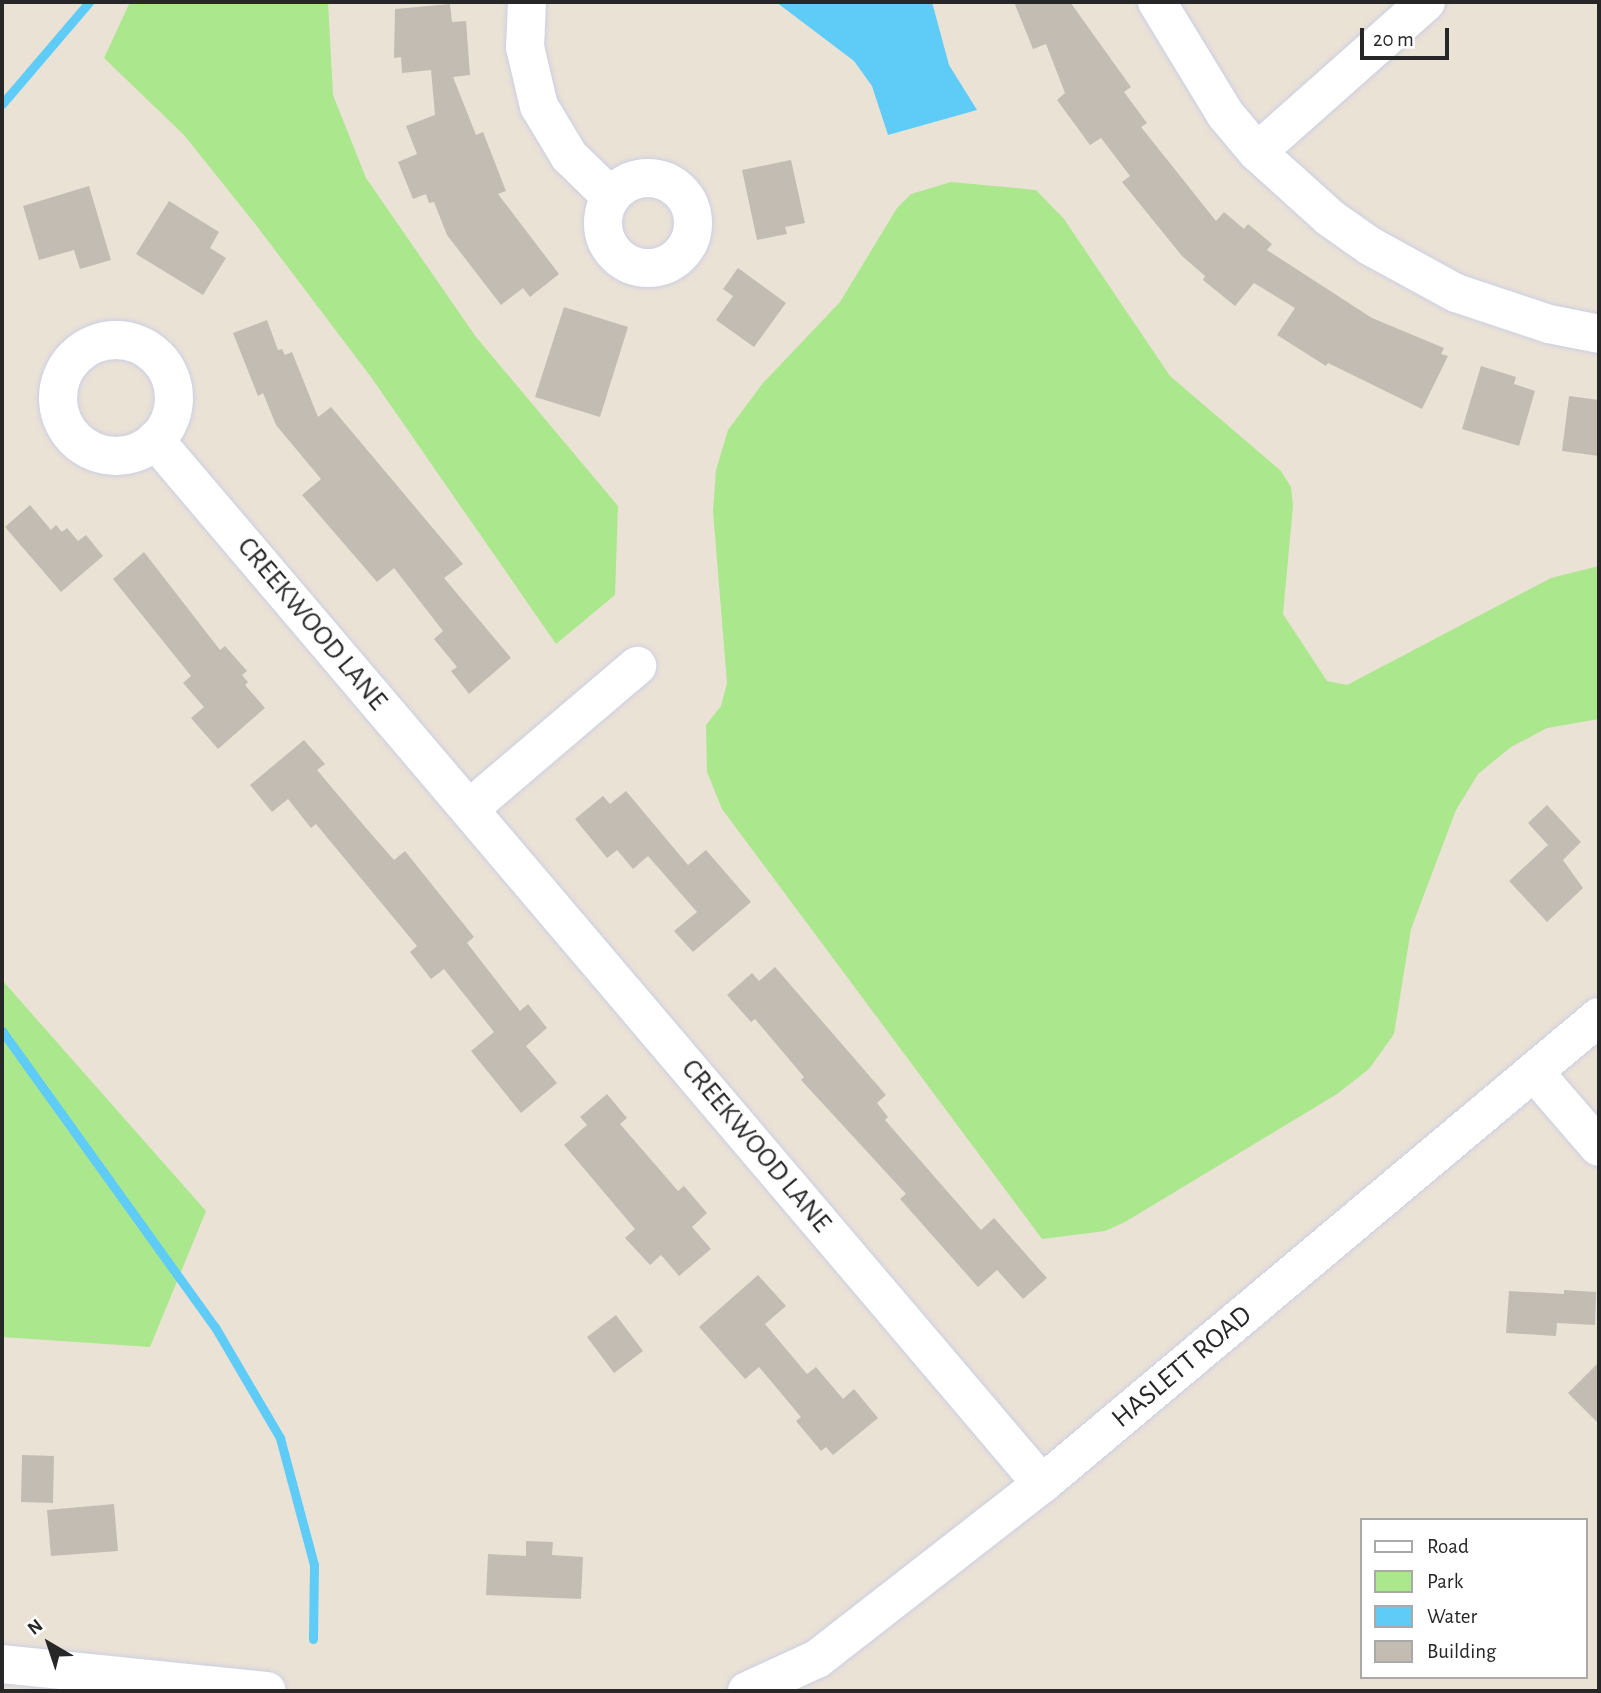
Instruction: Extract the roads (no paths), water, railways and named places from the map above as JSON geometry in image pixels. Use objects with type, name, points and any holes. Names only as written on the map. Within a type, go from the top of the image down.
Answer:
[{"type":"street","points":[[527,2],[525,47],[539,106],[569,156],[611,197]]},
{"type":"street","points":[[1157,2],[1197,74],[1257,152],[1330,218],[1412,271],[1502,310],[1599,334]]},
{"type":"street","points":[[1257,152],[1426,2]]},
{"type":"street","name":"CREEKWOOD LANE","points":[[155,440],[1042,1484]]},
{"type":"street","points":[[469,809],[637,666]]},
{"type":"street","name":"HASLETT ROAD","points":[[747,1691],[817,1659],[1042,1484],[1599,1017]]},
{"type":"street","points":[[1534,1072],[1599,1147]]},
{"type":"street","points":[[2,1664],[267,1691]]},
{"type":"water","points":[[776,2],[932,2],[949,65],[977,110],[888,135],[872,86],[854,61]]},
{"type":"waterway","points":[[2,104],[89,2]]},
{"type":"waterway","points":[[2,1031],[215,1327],[280,1438],[314,1565],[313,1639]]}]
